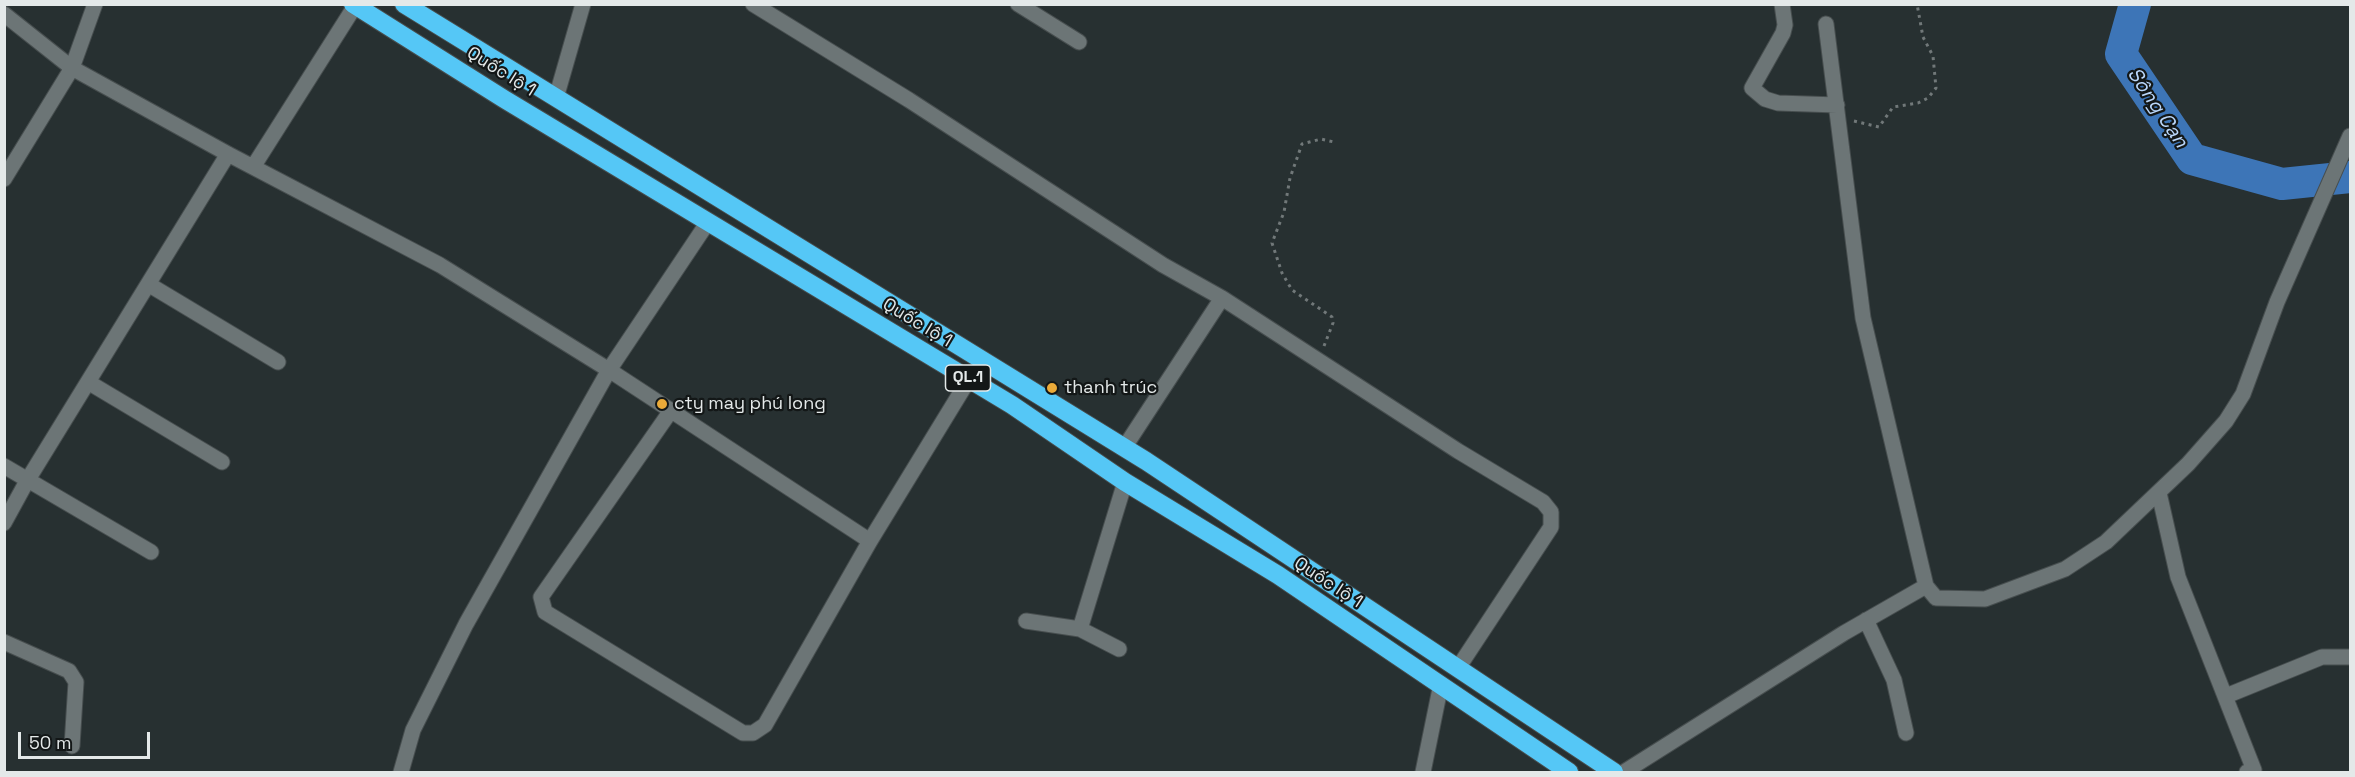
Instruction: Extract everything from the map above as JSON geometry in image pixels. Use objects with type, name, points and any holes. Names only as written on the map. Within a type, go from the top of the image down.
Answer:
[{"type":"highway","name":"Quốc lộ 1","points":[[404,4],[1124,448],[1614,772]]},
{"type":"highway","name":"Quốc lộ 1","points":[[354,5],[1012,405],[1125,482],[1278,575],[1569,772]]},
{"type":"street","points":[[4,179],[72,68],[95,4]]},
{"type":"street","points":[[556,98],[583,4]]},
{"type":"street","points":[[753,4],[909,100],[1163,266],[1222,298],[1543,502],[1551,512],[1551,527],[1458,668]]},
{"type":"street","points":[[1018,4],[1079,42]]},
{"type":"street","points":[[1782,4],[1785,25],[1783,33],[1752,88],[1765,99],[1778,103],[1837,105]]},
{"type":"street","points":[[253,167],[354,5]]},
{"type":"street","points":[[4,14],[72,68],[228,154],[440,265],[609,370],[870,541]]},
{"type":"street","points":[[1826,24],[1863,318],[1926,586],[1935,598],[1985,599],[2036,582],[2065,569],[2106,542],[2159,493],[2226,421],[2243,394],[2277,302],[2350,136]]},
{"type":"street","points":[[4,524],[27,481],[228,154]]},
{"type":"street","points":[[401,772],[413,730],[466,624],[609,370],[708,222]]},
{"type":"street","points":[[148,284],[278,362]]},
{"type":"street","points":[[1124,448],[1222,298]]},
{"type":"street","points":[[670,412],[541,597],[545,612],[743,733],[753,733],[765,725],[870,541],[969,379]]},
{"type":"street","points":[[88,382],[222,462]]},
{"type":"street","points":[[4,466],[151,552]]},
{"type":"street","points":[[1080,629],[1125,482]]},
{"type":"street","points":[[2159,493],[2178,577],[2254,770],[2247,772]]},
{"type":"street","points":[[1624,772],[1866,620],[1926,586]]},
{"type":"street","points":[[1866,620],[1894,680],[1906,733]]},
{"type":"street","points":[[1026,621],[1080,629],[1119,649]]},
{"type":"street","points":[[4,642],[69,671],[76,682],[72,746]]},
{"type":"street","points":[[2226,696],[2322,657],[2350,657]]},
{"type":"street","points":[[1423,772],[1441,684]]},
{"type":"path","points":[[1840,129],[1853,121],[1879,127],[1893,107],[1918,103],[1933,93],[1936,87],[1933,56],[1923,37],[1917,4]]},
{"type":"path","points":[[1318,361],[1333,323],[1332,316],[1292,290],[1282,273],[1272,243],[1284,212],[1290,178],[1302,144],[1320,140],[1334,142]]},
{"type":"waterway","name":"Sông Cạn","points":[[2135,4],[2121,54],[2192,159],[2282,184],[2350,177]]},
{"type":"place","name":"thanh trúc","points":[[1052,388]]},
{"type":"place","name":"cty may phú long","points":[[662,404]]}]
